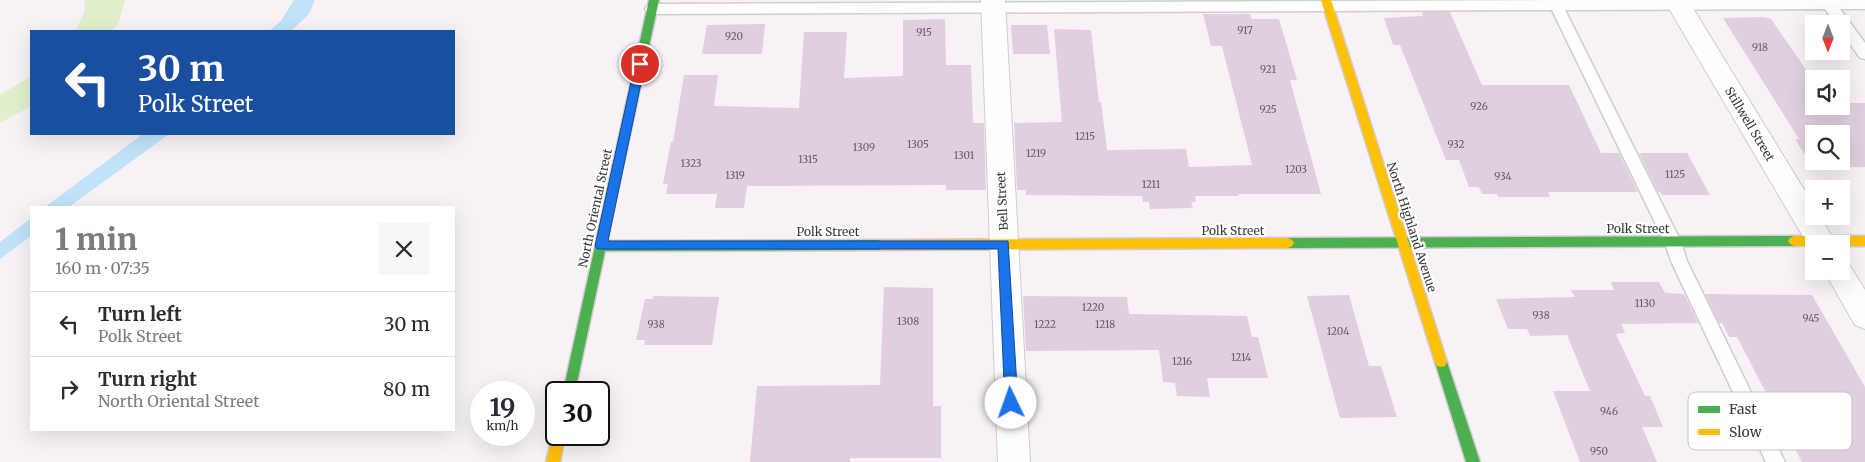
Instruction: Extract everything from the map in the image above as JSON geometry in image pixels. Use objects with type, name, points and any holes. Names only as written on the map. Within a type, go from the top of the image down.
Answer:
[{"type":"street","name":"Stillwell Street","points":[[1676,2],[1816,235]]},
{"type":"street","name":"North Highland Avenue","points":[[1327,3],[1473,462]]},
{"type":"street","name":"Bell Street","points":[[993,4],[1014,462]]},
{"type":"street","name":"North Oriental Street","points":[[571,381],[653,5]]},
{"type":"street","name":"Polk Street","points":[[1850,242],[1865,241]]},
{"type":"street","name":"Polk Street","points":[[601,246],[1805,243]]},
{"type":"street","points":[[1843,280],[1865,316]]},
{"type":"street","points":[[553,462],[557,446]]},
{"type":"lane","points":[[653,5],[1327,3],[1556,5],[1676,2],[1865,4]]},
{"type":"lane","points":[[1829,4],[1865,54]]},
{"type":"lane","points":[[1556,5],[1673,242],[1679,261],[1742,392]]},
{"type":"lane","points":[[1770,450],[1776,462]]},
{"type":"green space","points":[[85,0],[125,0],[119,21],[114,30],[76,30],[84,13]]},
{"type":"green space","points":[[30,77],[30,107],[0,123],[0,95]]},
{"type":"water","points":[[294,0],[315,0],[309,14],[292,30],[270,30],[281,21]]},
{"type":"water","points":[[142,135],[168,135],[70,206],[46,206]]},
{"type":"water","points":[[30,219],[30,237],[0,259],[0,242]]},
{"type":"building","points":[[1422,12],[1450,12],[1482,85],[1569,85],[1601,153],[1619,153],[1638,192],[1548,192],[1550,197],[1498,197],[1497,194],[1482,194],[1479,187],[1469,187],[1459,160],[1446,160],[1400,45],[1393,45],[1384,18],[1423,16]]},
{"type":"building","points":[[1203,14],[1250,14],[1252,19],[1279,19],[1297,80],[1290,80],[1321,194],[1195,196],[1196,202],[1191,202],[1193,208],[1150,209],[1149,202],[1143,202],[1142,196],[1026,195],[1026,190],[1017,190],[1014,123],[1062,122],[1054,29],[1091,30],[1099,102],[1101,102],[1107,150],[1186,149],[1189,167],[1252,165],[1222,46],[1211,46]]},
{"type":"building","points":[[1764,17],[1771,19],[1806,70],[1805,115],[1850,115],[1850,103],[1865,103],[1865,167],[1850,167],[1850,125],[1805,125],[1805,155],[1795,139],[1799,139],[1723,18]]},
{"type":"building","points":[[945,19],[946,65],[971,65],[973,123],[984,123],[986,190],[946,190],[946,185],[747,186],[744,208],[715,208],[717,194],[666,194],[668,184],[663,184],[671,142],[673,142],[684,75],[718,75],[714,106],[799,108],[804,32],[847,32],[844,78],[901,76],[903,75],[903,20]]},
{"type":"building","points":[[765,24],[762,54],[702,54],[707,25]]},
{"type":"building","points":[[1011,25],[1047,25],[1050,54],[1013,54]]},
{"type":"building","points":[[1639,153],[1687,153],[1710,195],[1662,195],[1658,192]]},
{"type":"building","points":[[1611,282],[1659,282],[1665,293],[1684,294],[1698,323],[1621,324],[1625,333],[1616,334],[1645,396],[1650,396],[1663,427],[1642,427],[1657,462],[1580,462],[1553,391],[1590,391],[1567,335],[1530,336],[1527,329],[1508,329],[1496,299],[1575,297],[1571,290],[1614,290]]},
{"type":"building","points":[[884,287],[933,288],[933,406],[941,406],[941,458],[850,458],[850,462],[750,462],[757,386],[880,385]]},
{"type":"building","points":[[1705,294],[1812,295],[1865,387],[1865,462],[1802,462],[1796,450],[1852,450],[1852,392],[1766,392],[1737,337],[1729,337],[1722,323],[1719,323]]},
{"type":"building","points":[[1349,295],[1369,366],[1381,366],[1397,417],[1340,418],[1307,296]]},
{"type":"building","points":[[653,296],[719,297],[712,345],[644,345],[645,340],[636,340],[645,299],[653,299]]},
{"type":"building","points":[[1023,296],[1127,297],[1129,314],[1247,316],[1252,337],[1258,337],[1268,378],[1207,378],[1210,397],[1177,396],[1175,383],[1163,382],[1159,350],[1026,351]]},
{"type":"traffic: fast","points":[[571,381],[654,0]]},
{"type":"traffic: fast","points":[[1288,243],[1794,241]]},
{"type":"traffic: fast","points":[[601,246],[880,245]]},
{"type":"traffic: fast","points":[[1441,362],[1473,462]]},
{"type":"traffic: slow","points":[[1326,0],[1441,362]]},
{"type":"traffic: slow","points":[[1794,241],[1865,241]]},
{"type":"traffic: slow","points":[[880,245],[1288,243]]},
{"type":"traffic: slow","points":[[553,462],[557,446]]},
{"type":"route","points":[[640,64],[601,246],[1004,244],[1011,403]]}]
